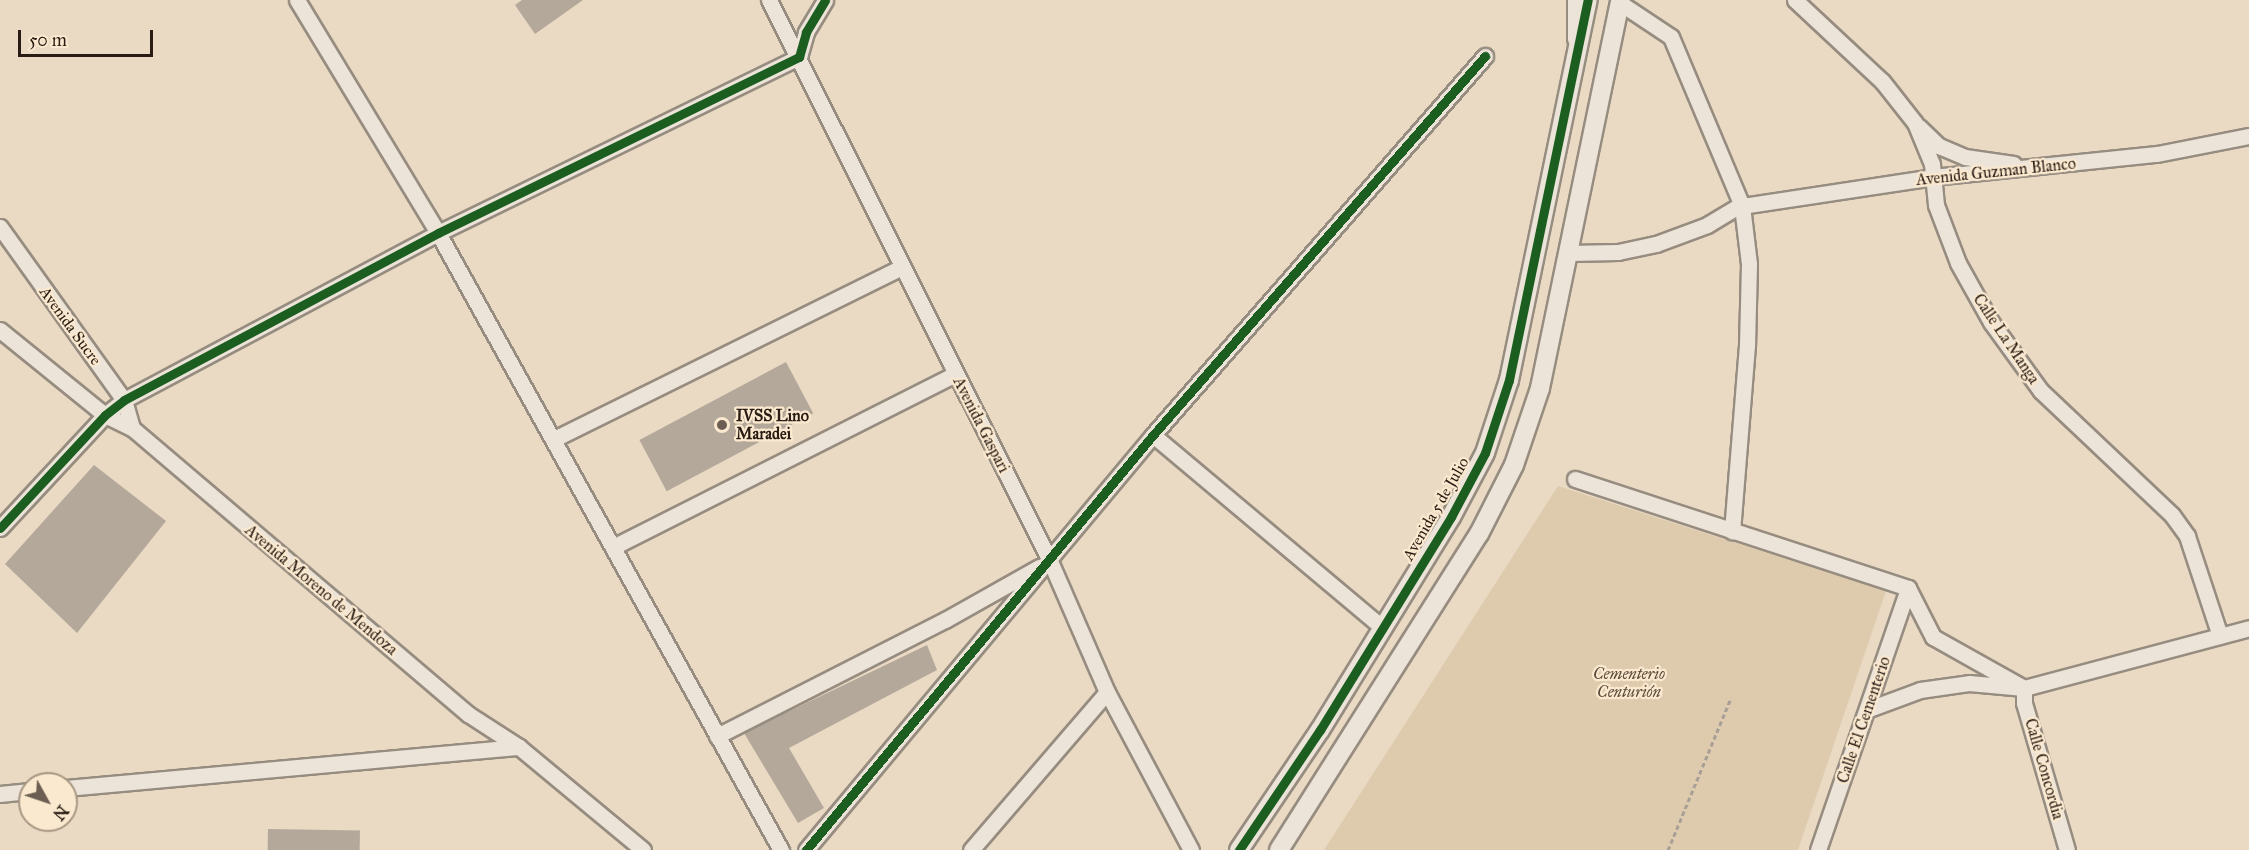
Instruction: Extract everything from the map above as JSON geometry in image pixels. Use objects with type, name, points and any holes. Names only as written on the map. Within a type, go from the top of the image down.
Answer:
[{"type":"street","points":[[297,0],[438,233],[782,850]]},
{"type":"street","name":"Avenida Gaspari","points":[[769,0],[1050,561],[1107,692],[1191,850]]},
{"type":"street","points":[[0,528],[105,415],[124,400],[438,233],[799,57],[806,32],[825,0]]},
{"type":"street","points":[[1575,0],[1575,63]]},
{"type":"street","name":"Avenida 5 de Julio","points":[[1239,850],[1296,768],[1465,493],[1495,426],[1509,380],[1587,0]]},
{"type":"street","name":"Calle La Manga","points":[[1795,0],[1882,81],[1915,123],[1933,177],[1936,205],[1958,263],[1991,322],[2041,391],[2177,522],[2187,536],[2201,573],[2220,636]]},
{"type":"street","points":[[1279,850],[1347,747],[1505,487],[1540,388],[1620,1],[1671,37],[1741,206],[1749,264],[1747,345],[1732,531]]},
{"type":"street","points":[[806,850],[1050,561],[1153,435],[1485,56]]},
{"type":"street","points":[[1915,123],[1939,146],[1965,157],[2048,168]]},
{"type":"street","name":"Avenida Guzman Blanco","points":[[1741,206],[1933,177],[2048,168],[2157,154],[2249,136]]},
{"type":"street","points":[[1568,253],[1618,252],[1656,244],[1707,225],[1741,206]]},
{"type":"street","name":"Avenida Sucre","points":[[0,227],[124,400],[132,428]]},
{"type":"street","points":[[554,439],[902,267]]},
{"type":"street","name":"Avenida Moreno de Mendoza","points":[[0,330],[105,415],[132,428],[468,714],[519,747],[643,850]]},
{"type":"street","points":[[613,547],[955,374]]},
{"type":"street","points":[[1153,435],[1383,628]]},
{"type":"street","points":[[1575,479],[1908,588],[1934,637],[2024,688]]},
{"type":"street","points":[[717,736],[945,620],[1050,561]]},
{"type":"street","name":"Calle El Cementerio","points":[[1818,850],[1869,709],[1908,588]]},
{"type":"street","points":[[1869,709],[1920,690],[1969,683],[2024,688],[2249,628]]},
{"type":"street","name":"Calle Concordia","points":[[2024,688],[2024,703],[2067,850]]},
{"type":"street","points":[[971,850],[1107,692]]},
{"type":"street","points":[[78,787],[519,747]]},
{"type":"street","points":[[0,794],[18,792]]},
{"type":"path","points":[[1668,850],[1731,698]]},
{"type":"green space","name":"Cementerio Centurión","points":[[1558,486],[1886,591],[1798,850],[1324,850]]},
{"type":"building","points":[[522,0],[583,0],[535,34],[515,5]]},
{"type":"building","points":[[786,362],[813,413],[667,491],[639,440]]},
{"type":"building","points":[[94,465],[166,521],[77,633],[5,564]]},
{"type":"building","points":[[927,645],[937,670],[789,748],[824,808],[798,823],[744,733]]},
{"type":"building","points":[[268,829],[360,831],[360,850],[268,850]]},
{"type":"cycle path","points":[[0,528],[105,415],[124,400],[438,233],[799,57],[806,32],[825,0]]},
{"type":"cycle path","points":[[1239,850],[1320,730],[1451,517],[1485,453],[1509,380],[1588,0]]},
{"type":"cycle path","points":[[806,850],[1153,435],[1485,56]]},
{"type":"place","name":"IVSS Lino Maradei","points":[[722,425]]}]
